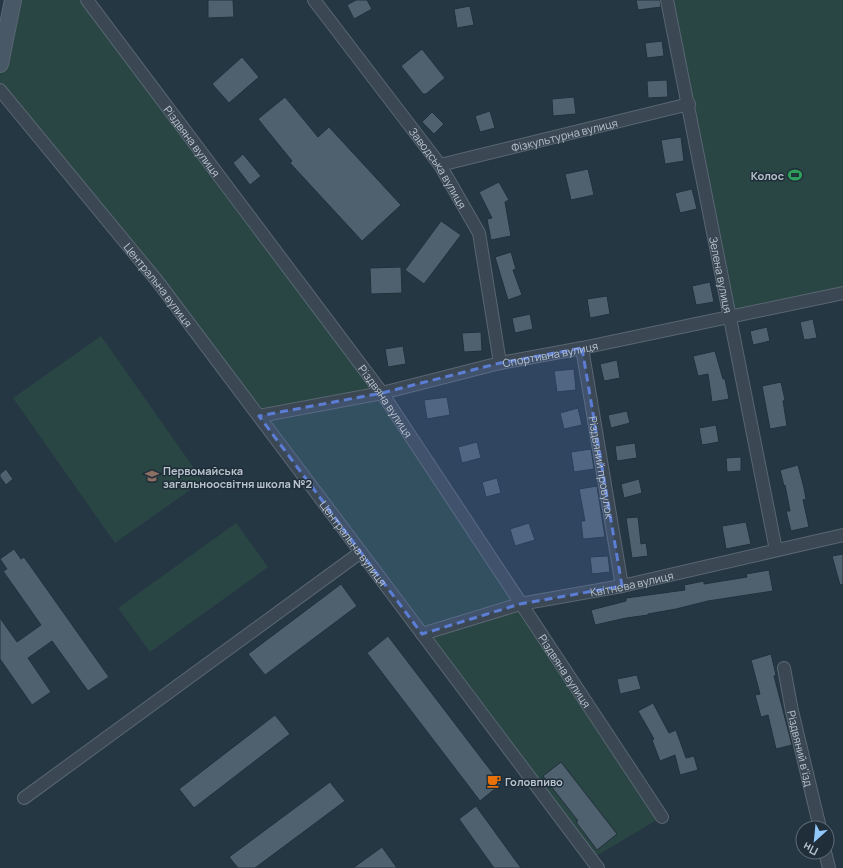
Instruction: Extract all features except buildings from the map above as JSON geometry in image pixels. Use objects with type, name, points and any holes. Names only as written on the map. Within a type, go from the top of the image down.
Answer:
[{"type":"street","points":[[0,64],[13,0]]},
{"type":"street","name":"Різдвяна вулиця","points":[[87,0],[382,393],[662,817]]},
{"type":"street","name":"Заводська вулиця","points":[[314,0],[440,165],[479,233],[500,363]]},
{"type":"street","name":"Зелена вулиця","points":[[667,0],[689,104],[776,550]]},
{"type":"street","name":"Центральна вулиця","points":[[0,90],[158,282],[598,868]]},
{"type":"street","name":"Фізкультурна вулиця","points":[[440,165],[689,104]]},
{"type":"street","name":"Спортивна вулиця","points":[[259,416],[382,393],[500,363],[582,348],[730,315],[843,293]]},
{"type":"street","name":"Різдвяний провулок","points":[[582,348],[622,586]]},
{"type":"street","name":"Квітнева вулиця","points":[[422,634],[520,604],[622,586],[843,535]]},
{"type":"street","points":[[24,798],[361,552]]},
{"type":"street","name":"Різдвяний в'їзд","points":[[784,668],[792,711],[818,820]]},
{"type":"highlighted area","points":[[582,348],[622,586],[520,604],[422,634],[259,416],[382,393],[500,363]]},
{"type":"green space","points":[[17,0],[87,0],[382,393],[662,817],[591,859],[361,552],[0,89],[0,76]]},
{"type":"green space","points":[[667,0],[843,0],[843,293],[730,315]]},
{"type":"green space","points":[[101,336],[203,481],[115,543],[13,398]]},
{"type":"green space","points":[[236,523],[268,567],[150,652],[118,608]]},
{"type":"place","name":"Колос","points":[[795,175]]},
{"type":"place","name":"Первомайська загальноосвітня школа №2","points":[[152,476]]},
{"type":"place","name":"Головпиво","points":[[494,781]]}]
